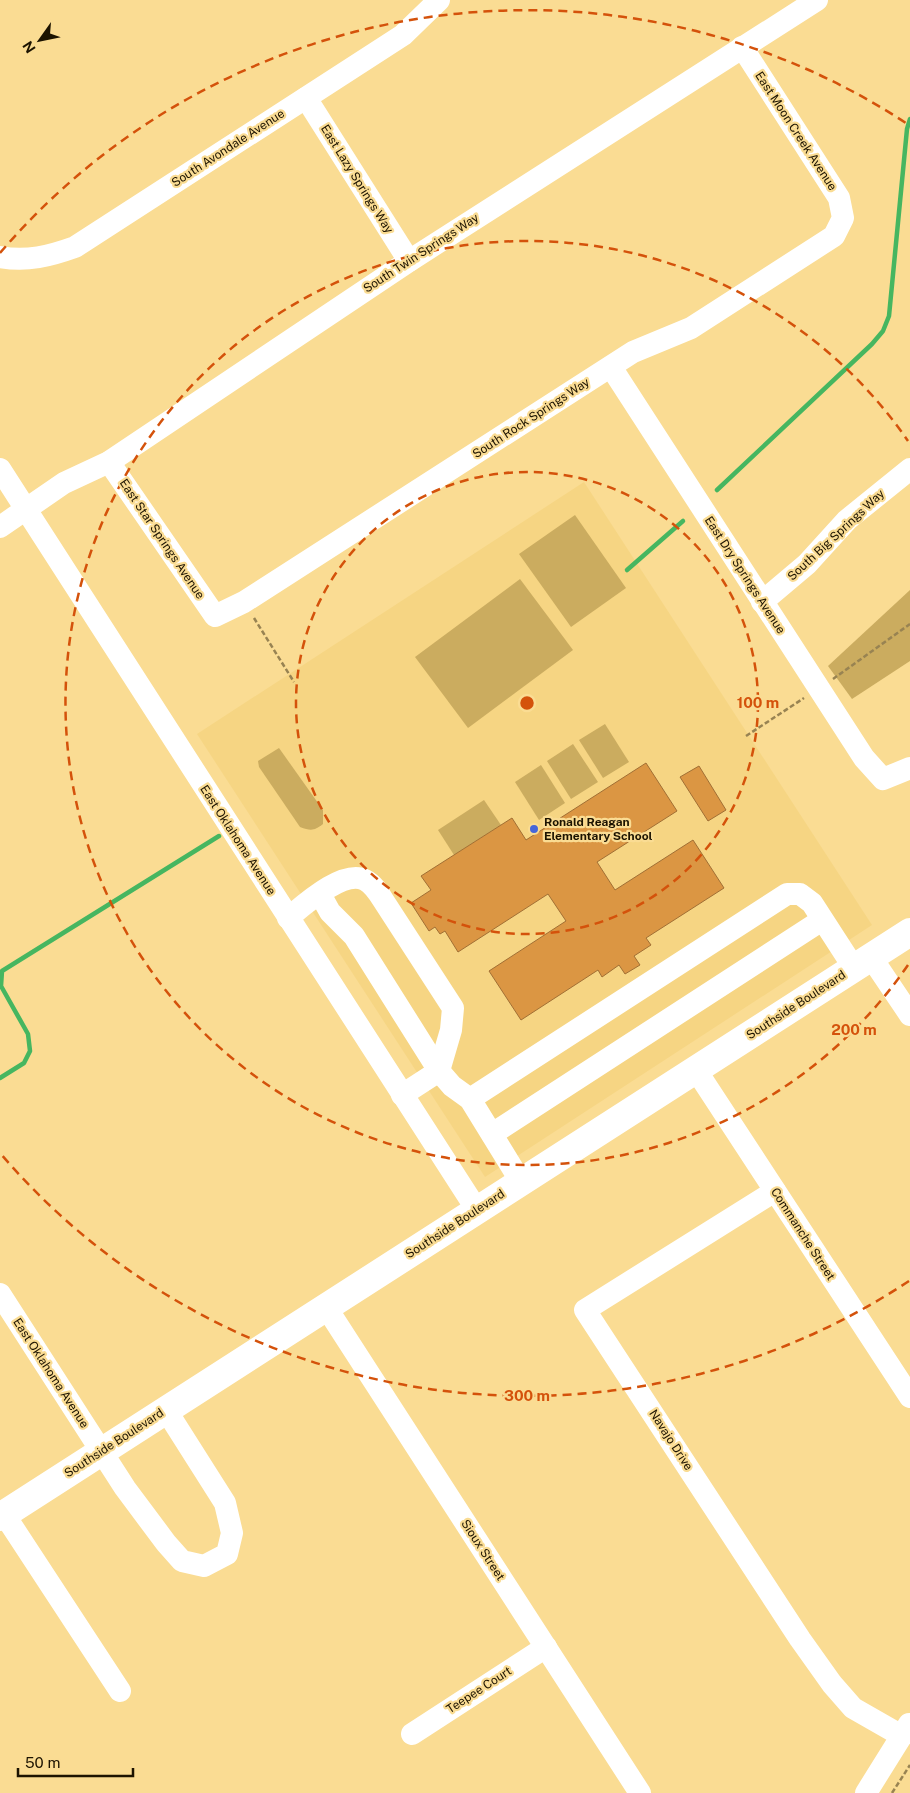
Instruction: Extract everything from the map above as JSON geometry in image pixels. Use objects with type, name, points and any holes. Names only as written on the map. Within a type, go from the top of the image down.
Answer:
[{"type":"main road","name":"Southside Boulevard","points":[[2,1515],[910,932]]},
{"type":"street","name":"South Avondale Avenue","points":[[0,257],[12,259],[46,257],[75,247],[403,35],[439,0]]},
{"type":"street","name":"South Twin Springs Way","points":[[0,527],[64,483],[109,462],[409,260],[816,0]]},
{"type":"street","name":"East Moon Creek Avenue","points":[[742,47],[839,198],[843,218]]},
{"type":"street","name":"East Lazy Springs Way","points":[[306,98],[409,260]]},
{"type":"street","name":"South Rock Springs Way","points":[[215,616],[244,602],[633,352],[691,328],[834,236],[843,218]]},
{"type":"street","name":"East Dry Springs Avenue","points":[[610,367],[864,758],[883,779],[910,768]]},
{"type":"street","name":"East Star Springs Avenue","points":[[109,462],[215,616]]},
{"type":"street","name":"East Oklahoma Avenue","points":[[0,469],[28,509],[402,1096],[477,1210]]},
{"type":"street","name":"South Big Springs Way","points":[[762,602],[806,564],[847,520],[910,469]]},
{"type":"street","points":[[288,918],[320,894],[348,877],[358,877],[373,886],[453,1008],[451,1030],[439,1071],[402,1096]]},
{"type":"street","points":[[320,894],[330,912],[354,936],[439,1071],[452,1086],[470,1099],[521,1182]]},
{"type":"street","points":[[470,1099],[786,894],[800,894],[812,903],[822,920],[910,1015]]},
{"type":"street","points":[[492,1134],[822,920]]},
{"type":"street","name":"Commanche Street","points":[[696,1070],[910,1397]]},
{"type":"street","name":"Navajo Drive","points":[[775,1191],[585,1310],[800,1639],[832,1684],[853,1708],[906,1730]]},
{"type":"street","name":"East Oklahoma Avenue","points":[[0,1294],[125,1488],[166,1543],[182,1561],[204,1566],[227,1554],[232,1533],[225,1503],[166,1410]]},
{"type":"street","name":"Sioux Street","points":[[326,1308],[640,1793]]},
{"type":"street","points":[[2,1515],[120,1691]]},
{"type":"street","name":"Teepee Court","points":[[412,1734],[546,1647]]},
{"type":"street","points":[[866,1793],[906,1730]]},
{"type":"path","points":[[244,602],[294,682]]},
{"type":"path","points":[[892,1793],[910,1765]]},
{"type":"shaded area","name":"Ronald Reagan Elementary School","points":[[584,482],[872,925],[485,1177],[197,734]]},
{"type":"shaded area","points":[[575,515],[626,588],[571,627],[519,554]]},
{"type":"shaded area","points":[[520,579],[573,650],[468,728],[415,657]]},
{"type":"shaded area","points":[[910,590],[910,661],[852,699],[828,666]]},
{"type":"shaded area","points":[[605,724],[629,762],[603,778],[579,740]]},
{"type":"shaded area","points":[[573,744],[598,782],[571,799],[547,761]]},
{"type":"shaded area","points":[[279,748],[323,810],[323,824],[317,828],[310,830],[300,827],[259,767],[258,761]]},
{"type":"shaded area","points":[[541,765],[565,803],[539,820],[515,782]]},
{"type":"shaded area","points":[[484,800],[501,825],[454,855],[438,830]]},
{"type":"building","points":[[646,763],[677,811],[597,862],[615,890],[693,840],[724,888],[646,938],[651,945],[634,956],[640,965],[625,974],[619,965],[602,977],[598,970],[521,1020],[489,971],[566,921],[548,894],[458,952],[445,931],[440,934],[435,927],[429,931],[411,903],[431,890],[421,876],[512,818],[526,840]]},
{"type":"building","points":[[699,766],[726,810],[708,821],[680,777]]},
{"type":"waterway","points":[[717,490],[872,344],[883,331],[889,316],[907,129],[910,119]]},
{"type":"waterway","points":[[627,570],[683,521]]},
{"type":"waterway","points":[[0,1078],[24,1063],[30,1051],[28,1034],[1,986],[2,971],[219,836]]},
{"type":"place","name":"Ronald Reagan Elementary School","points":[[534,829]]}]
